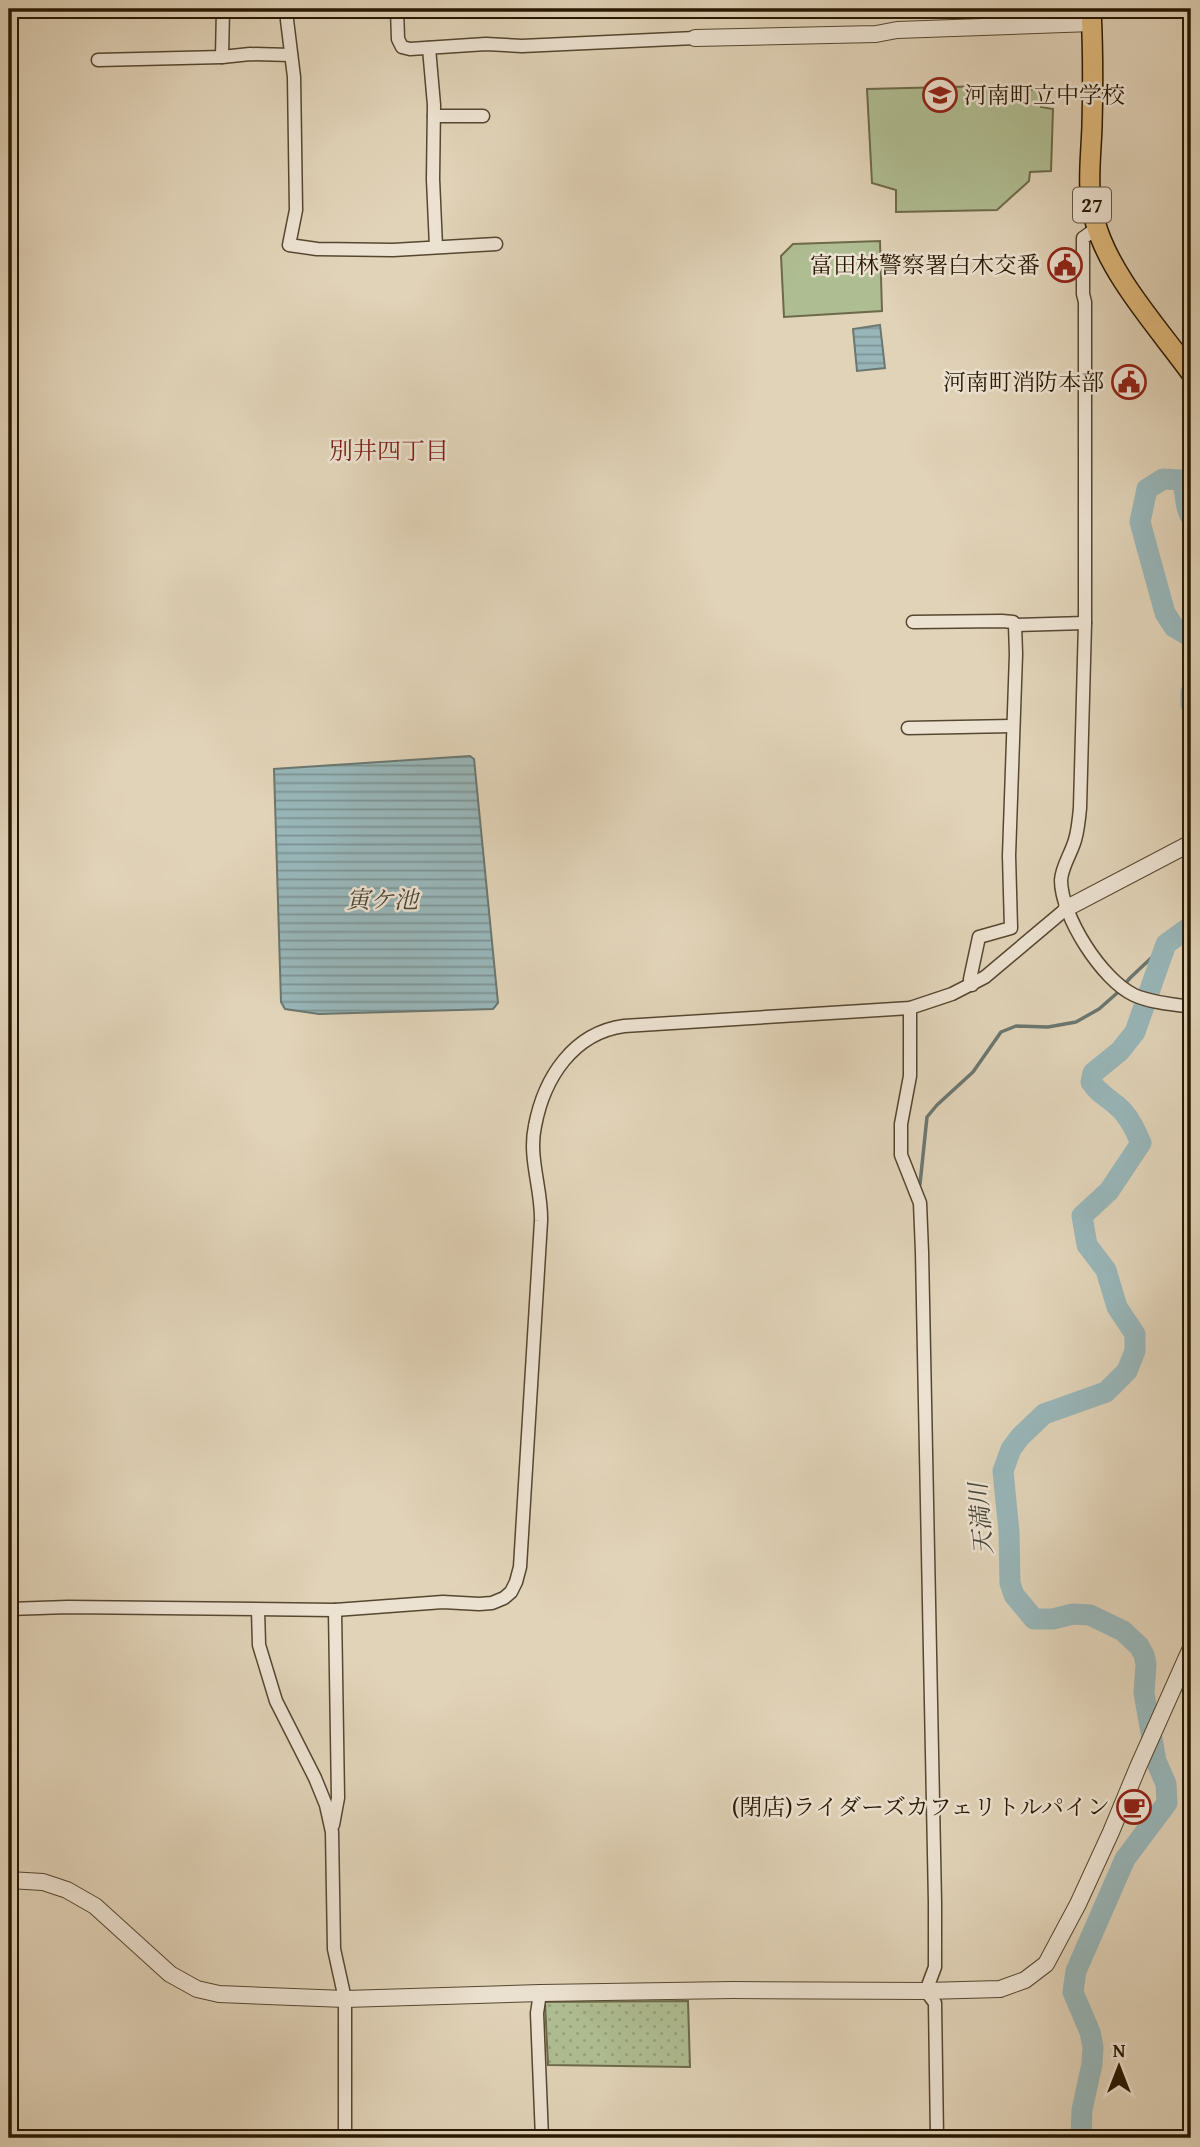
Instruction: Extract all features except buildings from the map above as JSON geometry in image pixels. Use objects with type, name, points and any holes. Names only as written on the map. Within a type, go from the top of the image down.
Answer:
[{"type":"main road","name":"27","points":[[1091,16],[1093,95],[1090,189],[1097,228],[1116,269],[1191,373]]},
{"type":"street","points":[[222,57],[223,9]]},
{"type":"street","points":[[327,9],[288,9],[294,77],[296,210],[289,245],[393,250],[496,244]]},
{"type":"street","points":[[345,9],[365,9]]},
{"type":"street","points":[[397,9],[398,39],[402,47],[410,49],[486,44],[522,46],[695,38],[876,34],[897,30],[1091,16]]},
{"type":"street","points":[[429,48],[434,116],[436,247]]},
{"type":"street","points":[[98,60],[291,55]]},
{"type":"street","points":[[434,116],[483,116]]},
{"type":"street","points":[[1097,228],[1083,237],[1083,294],[1086,302],[1085,622],[1080,808],[1076,838],[1063,867],[1061,881],[1067,908],[1085,944],[1121,987],[1151,1001],[1191,1007]]},
{"type":"street","points":[[913,622],[1002,621],[1013,622],[1014,625],[1085,622]]},
{"type":"street","points":[[972,985],[979,937],[1012,928],[1009,856],[1016,654],[1014,625]]},
{"type":"street","points":[[908,728],[1012,726]]},
{"type":"street","points":[[9,1609],[68,1607],[335,1610],[443,1602],[492,1603],[504,1598],[511,1592],[520,1567],[541,1218],[533,1137],[543,1100],[555,1072],[571,1051],[583,1041],[603,1031],[624,1026],[910,1008],[972,985],[999,967],[1067,908],[1191,843]]},
{"type":"street","points":[[910,1008],[910,1076],[901,1124],[901,1155],[920,1203],[922,1252],[935,1903],[935,1967],[926,1991]]},
{"type":"street","points":[[258,1610],[259,1645],[276,1701],[315,1778],[326,1804],[332,1832]]},
{"type":"street","points":[[335,1610],[338,1798],[332,1832],[334,1949],[345,1999],[345,2138]]},
{"type":"street","points":[[9,1880],[43,1882],[67,1890],[95,1906],[170,1974],[197,1989],[219,1994],[345,1999],[733,1990],[1000,1989],[1025,1980],[1046,1964],[1083,1892],[1191,1648]]},
{"type":"street","points":[[926,1991],[935,2003],[937,2138]]},
{"type":"street","points":[[540,1993],[537,2013],[541,2138]]},
{"type":"green space","points":[[989,86],[989,92],[1041,89],[1041,107],[1053,109],[1051,171],[1030,172],[1029,181],[997,210],[896,212],[896,190],[872,183],[867,89]]},
{"type":"green space","points":[[880,241],[882,311],[784,317],[781,256],[793,244]]},
{"type":"green space","points":[[688,2001],[690,2067],[548,2065],[545,2002]]},
{"type":"water","points":[[880,325],[885,368],[857,371],[853,329]]},
{"type":"water","name":"寅ケ池","points":[[470,756],[474,759],[498,1003],[493,1009],[319,1014],[285,1009],[281,1002],[274,769]]},
{"type":"waterway","name":"天満川","points":[[1191,517],[1181,480],[1163,479],[1147,489],[1140,522],[1165,613],[1174,627],[1191,637]]},
{"type":"waterway","name":"天満川","points":[[1191,692],[1191,705]]},
{"type":"waterway","name":"天満川","points":[[1081,2138],[1082,2110],[1093,2047],[1090,2032],[1073,1992],[1076,1971],[1125,1859],[1167,1803],[1166,1784],[1156,1761],[1144,1693],[1146,1664],[1139,1646],[1123,1631],[1090,1615],[1073,1614],[1053,1619],[1034,1619],[1014,1595],[1010,1583],[1009,1532],[1003,1471],[1011,1449],[1044,1414],[1106,1392],[1127,1371],[1135,1351],[1135,1334],[1117,1307],[1106,1270],[1087,1245],[1082,1216],[1109,1191],[1141,1143],[1124,1113],[1091,1082],[1093,1073],[1120,1051],[1135,1032],[1166,944],[1191,926]]},
{"type":"waterway","points":[[920,1184],[927,1117],[973,1072],[1001,1032],[1016,1026],[1048,1027],[1076,1022],[1099,1009],[1166,944]]},
{"type":"place","name":"河南町立中学校","points":[[940,95]]},
{"type":"place","name":"富田林警察署白木交番","points":[[1065,265]]},
{"type":"place","name":"河南町消防本部","points":[[1129,382]]},
{"type":"place","name":"(閉店)ライダーズカフェリトルパイン","points":[[1134,1807]]},
{"type":"district","name":"別井四丁目","points":[[389,451]]}]
